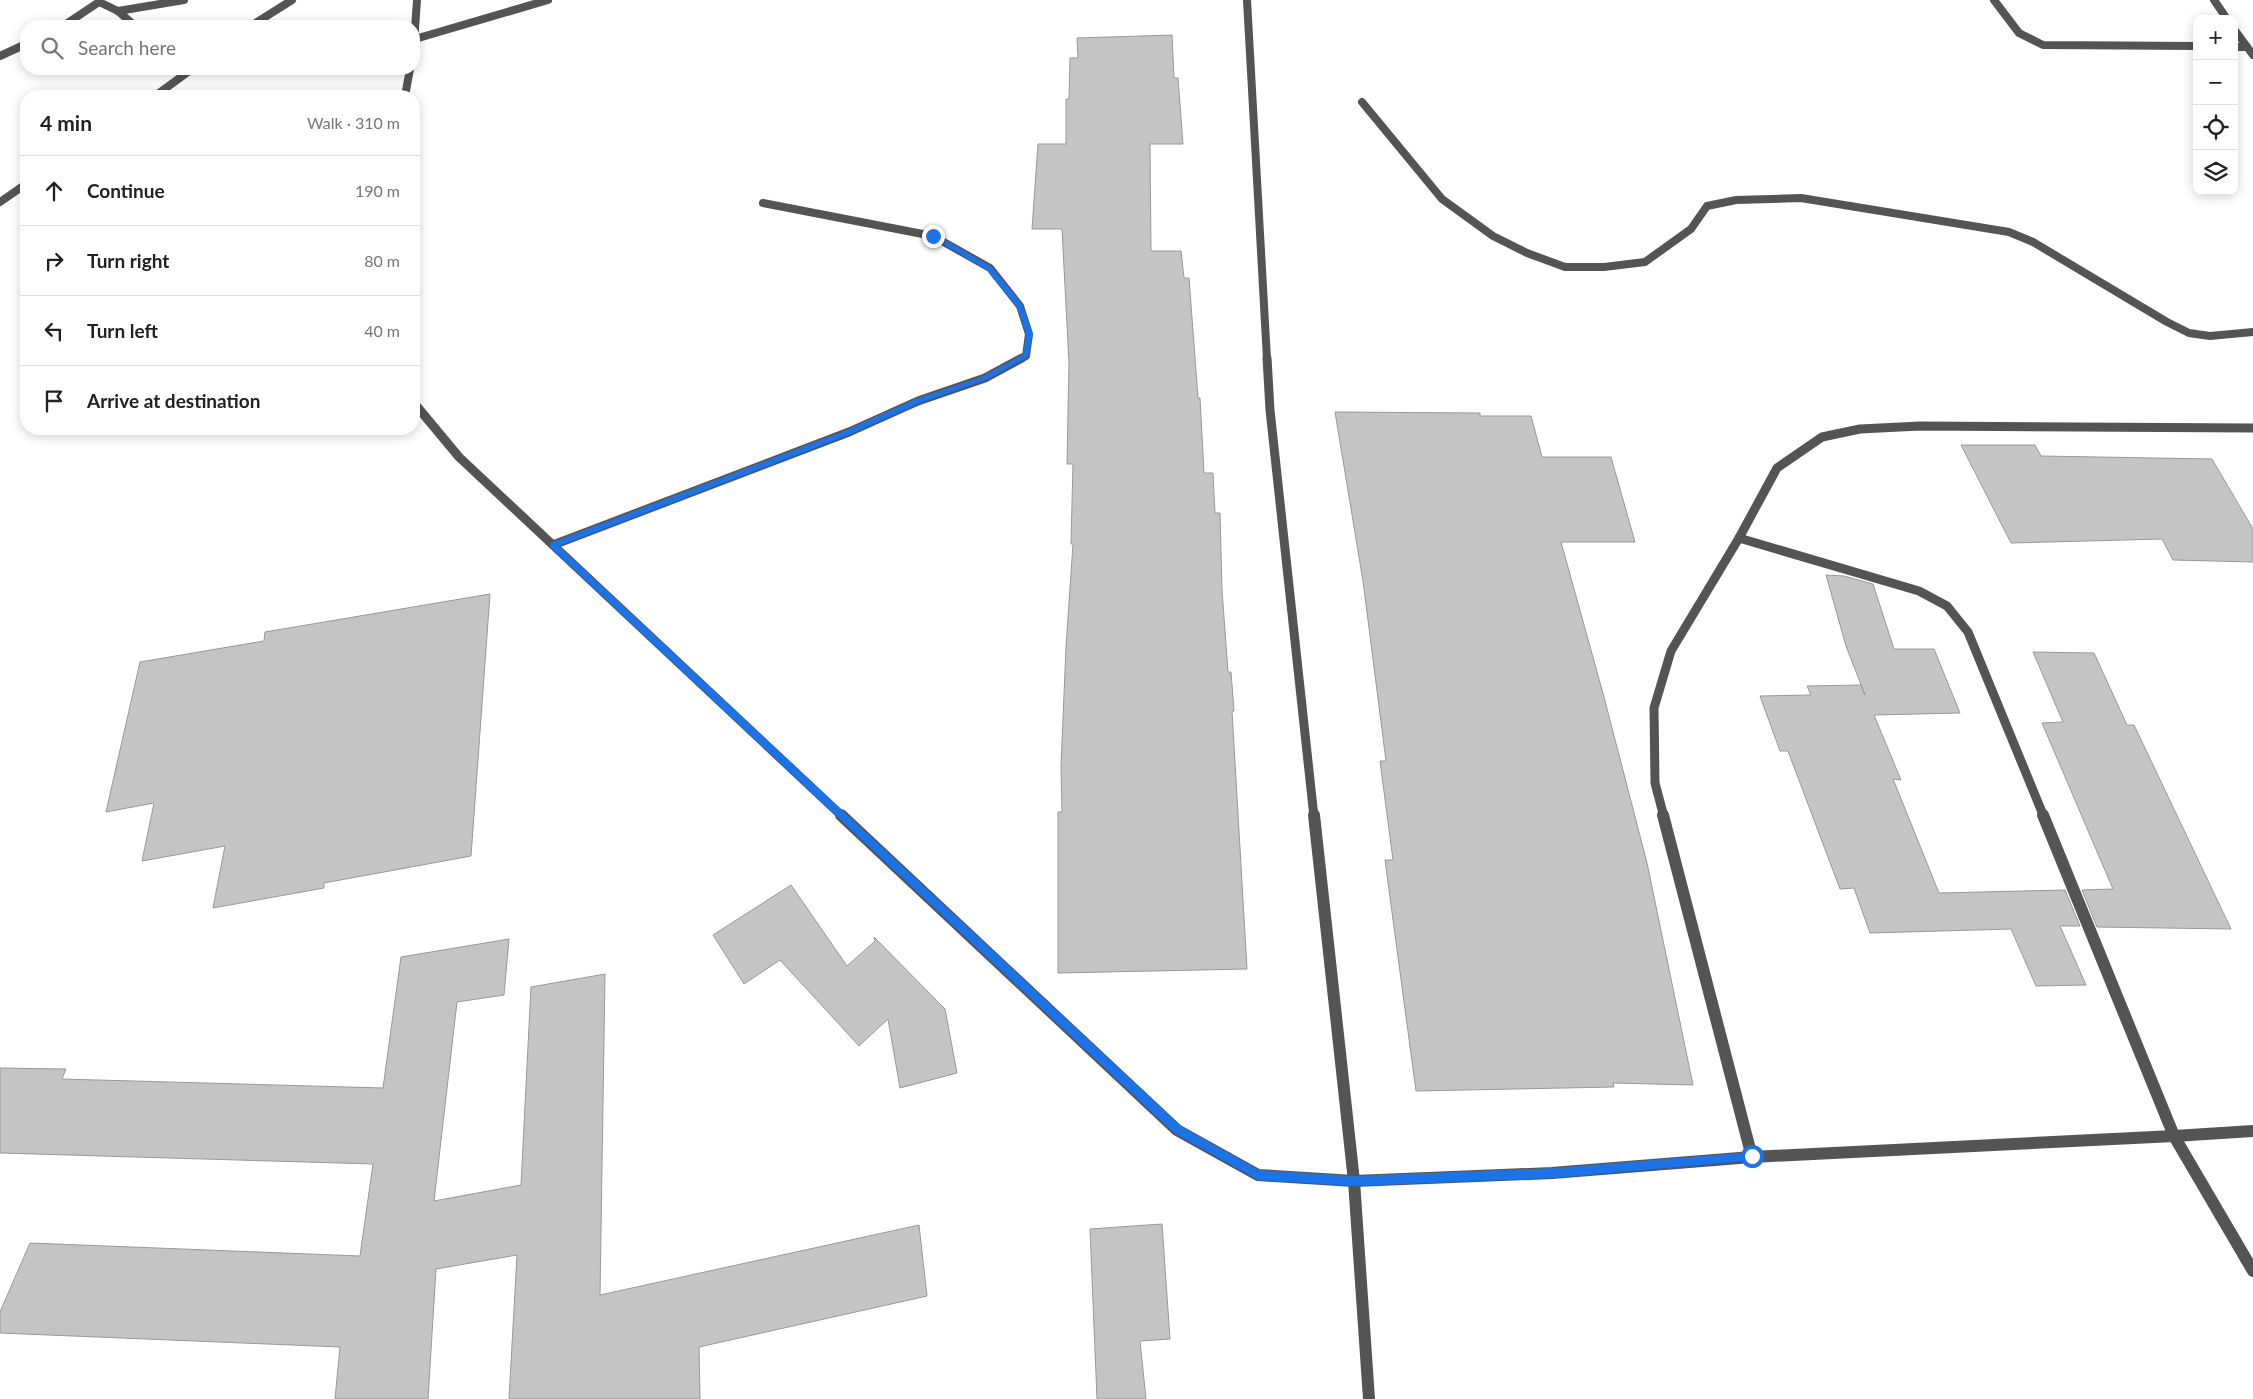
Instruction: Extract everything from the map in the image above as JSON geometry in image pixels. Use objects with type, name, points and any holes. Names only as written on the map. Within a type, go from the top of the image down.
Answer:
[{"type":"street","points":[[118,11],[184,0]]},
{"type":"street","points":[[260,20],[292,0]]},
{"type":"street","points":[[416,20],[417,0]]},
{"type":"street","points":[[420,39],[548,0]]},
{"type":"street","points":[[1247,0],[1270,410],[1354,1181],[1369,1399]]},
{"type":"street","points":[[1994,0],[2014,31],[2025,39],[2043,45],[2193,46]]},
{"type":"street","points":[[2214,0],[2224,15]]},
{"type":"street","points":[[72,20],[100,1],[118,11],[128,20]]},
{"type":"street","points":[[2238,35],[2253,56]]},
{"type":"street","points":[[0,56],[20,47]]},
{"type":"street","points":[[2238,47],[2247,47]]},
{"type":"street","points":[[164,90],[182,75]]},
{"type":"street","points":[[406,90],[409,75]]},
{"type":"street","points":[[1362,102],[1442,198],[1493,236],[1527,253],[1565,267],[1604,267],[1645,262],[1691,229],[1707,206],[1736,200],[1801,198],[2009,232],[2033,242],[2167,322],[2189,333],[2210,336],[2253,332]]},
{"type":"street","points":[[0,202],[20,188]]},
{"type":"street","points":[[553,545],[848,432],[918,401],[985,378],[1026,356],[1029,334],[1020,306],[990,268],[933,236],[763,203]]},
{"type":"street","points":[[420,410],[459,456],[1177,1130],[1258,1175],[1354,1181],[1552,1173],[1752,1156],[2253,1131]]},
{"type":"street","points":[[1752,1156],[1655,783],[1654,708],[1671,651],[1739,538],[1777,468],[1822,437],[1860,428],[1920,426],[2253,428]]},
{"type":"street","points":[[1739,538],[1920,591],[1947,606],[1968,632],[2174,1136],[2253,1271]]},
{"type":"building","points":[[1172,35],[1174,78],[1178,78],[1183,144],[1150,144],[1151,251],[1181,251],[1184,278],[1189,278],[1198,398],[1200,398],[1204,473],[1213,473],[1215,513],[1220,513],[1222,590],[1228,672],[1231,672],[1234,711],[1232,711],[1247,969],[1058,973],[1058,812],[1062,812],[1061,766],[1073,544],[1071,544],[1073,464],[1067,464],[1069,363],[1062,229],[1032,229],[1038,144],[1066,144],[1066,99],[1069,99],[1070,58],[1078,58],[1077,38]]},
{"type":"building","points":[[1335,412],[1480,413],[1480,416],[1531,416],[1542,457],[1611,457],[1635,542],[1561,542],[1647,863],[1693,1085],[1613,1083],[1614,1087],[1416,1091],[1385,860],[1393,860],[1380,761],[1386,761],[1363,581]]},
{"type":"building","points":[[1961,445],[2035,445],[2041,456],[2212,459],[2253,529],[2253,562],[2173,560],[2162,539],[2011,543]]},
{"type":"building","points":[[1826,575],[1844,576],[1873,584],[1894,649],[1934,649],[1960,713],[1874,715],[1901,780],[1893,779],[1939,893],[2065,890],[2080,926],[2060,926],[2086,985],[2036,986],[2011,929],[1870,933],[1854,888],[1840,889],[1788,751],[1780,751],[1760,696],[1811,695],[1807,686],[1861,685],[1865,695],[1846,646]]},
{"type":"building","points":[[490,594],[471,856],[324,883],[324,888],[213,908],[225,846],[142,861],[154,803],[106,812],[140,662],[264,641],[265,632]]},
{"type":"building","points":[[2033,652],[2094,653],[2127,725],[2134,725],[2231,929],[2097,927],[2082,890],[2113,889],[2042,723],[2063,722]]},
{"type":"building","points":[[791,885],[847,966],[875,941],[874,937],[945,1009],[957,1073],[900,1088],[888,1019],[859,1046],[780,960],[744,984],[713,935]]},
{"type":"building","points":[[509,939],[504,995],[457,1002],[434,1201],[521,1185],[531,987],[605,974],[600,1295],[919,1225],[927,1296],[699,1347],[700,1399],[509,1399],[517,1255],[436,1269],[428,1399],[335,1399],[340,1347],[0,1333],[0,1312],[30,1243],[360,1256],[373,1164],[0,1153],[0,1068],[66,1069],[62,1079],[383,1088],[401,957]]},
{"type":"building","points":[[1162,1224],[1170,1339],[1140,1341],[1146,1399],[1097,1399],[1090,1229]]},
{"type":"route","points":[[933,236],[990,268],[1020,306],[1029,334],[1026,356],[985,378],[918,401],[848,432],[553,545],[1177,1130],[1258,1175],[1354,1181],[1552,1173],[1752,1156]]}]
